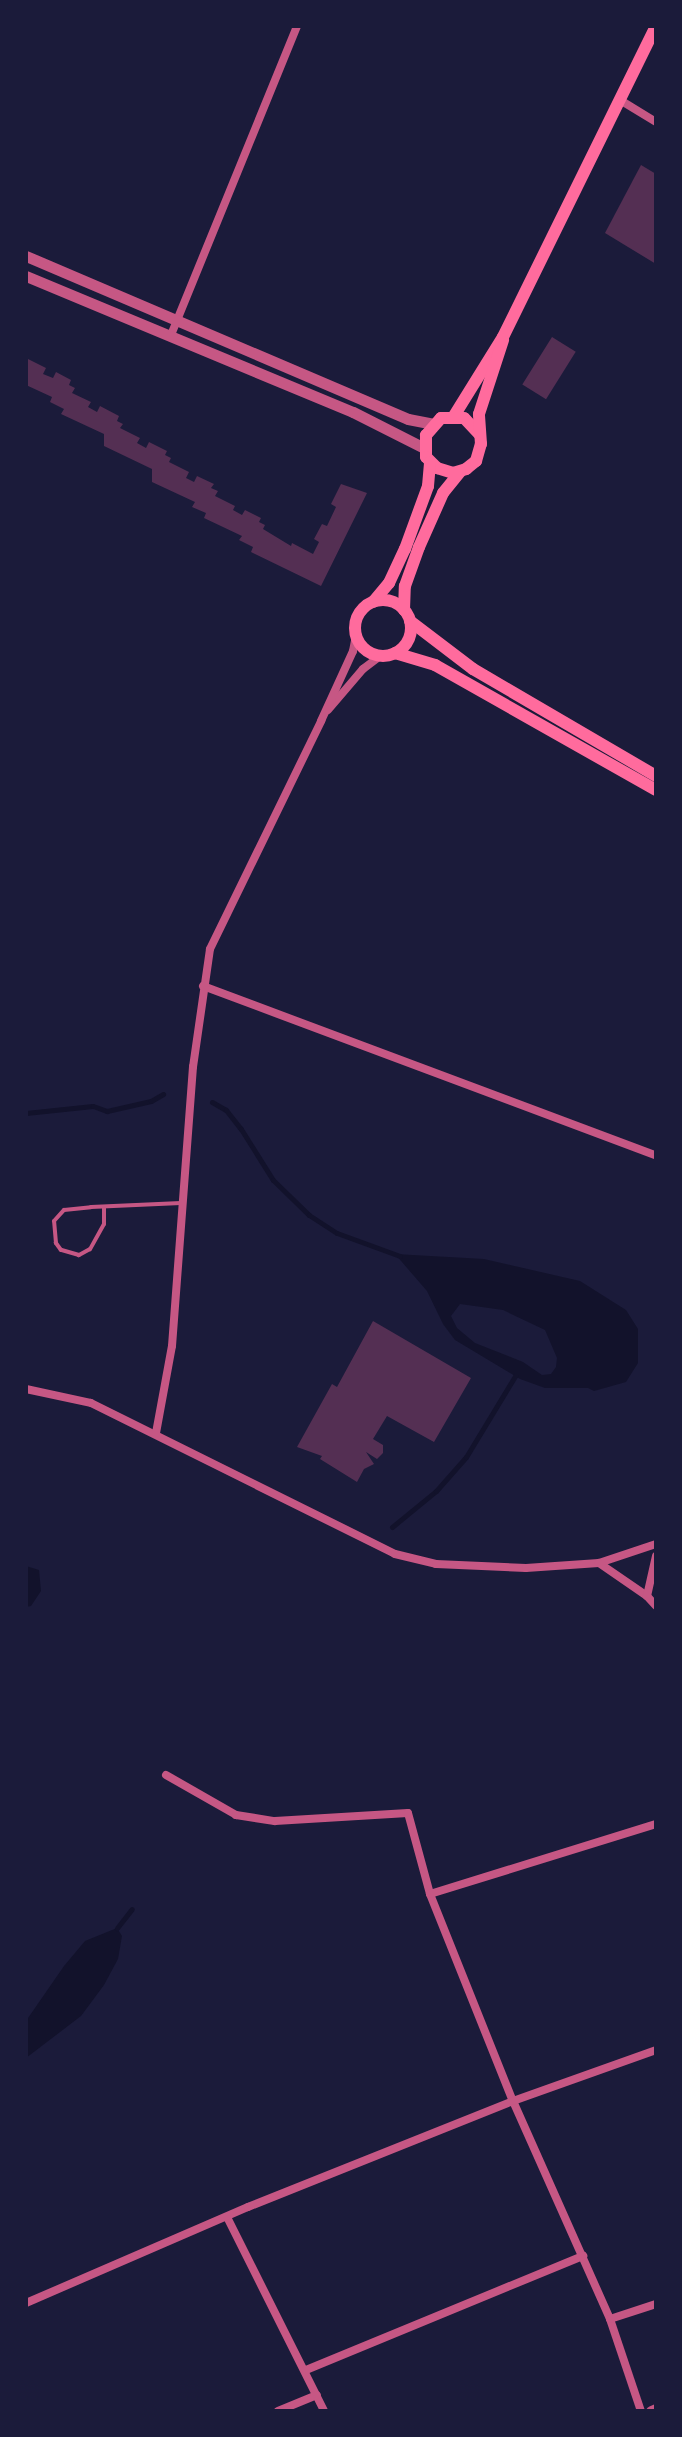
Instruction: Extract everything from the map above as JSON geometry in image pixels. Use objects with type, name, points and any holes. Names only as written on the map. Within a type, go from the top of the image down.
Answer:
[{"type":"main road","points":[[656,26],[503,337],[454,416],[433,424],[426,435],[424,448],[430,462],[428,486],[389,583],[357,617],[356,635],[364,648],[380,656],[395,653],[435,665],[656,790]]},
{"type":"main road","points":[[395,653],[408,640],[405,586],[419,547],[443,493],[460,472],[478,458],[481,409],[503,337]]},
{"type":"main road","points":[[454,416],[469,421],[480,435]]},
{"type":"main road","points":[[430,462],[443,472],[460,472]]},
{"type":"main road","points":[[373,602],[391,602],[473,669],[656,776]]},
{"type":"street","points":[[171,335],[297,26]]},
{"type":"street","points":[[620,100],[656,122]]},
{"type":"street","points":[[26,256],[408,419],[433,424]]},
{"type":"street","points":[[26,276],[353,412],[424,448]]},
{"type":"street","points":[[156,1433],[172,1346],[203,986],[210,949],[321,721],[353,651],[356,635]]},
{"type":"street","points":[[321,721],[363,669],[380,656]]},
{"type":"street","points":[[203,986],[656,1155]]},
{"type":"street","points":[[26,1389],[91,1403],[156,1433],[353,1536],[395,1554],[436,1564],[526,1568],[599,1563],[656,1544]]},
{"type":"street","points":[[647,1596],[656,1556]]},
{"type":"street","points":[[599,1563],[647,1596],[656,1606]]},
{"type":"street","points":[[166,1775],[236,1815],[275,1821],[408,1813],[430,1894],[513,2101],[610,2319],[641,2411]]},
{"type":"street","points":[[430,1894],[656,1824]]},
{"type":"street","points":[[26,2303],[227,2217],[513,2101],[656,2050]]},
{"type":"street","points":[[227,2217],[324,2411]]},
{"type":"street","points":[[306,2370],[583,2256]]},
{"type":"street","points":[[610,2319],[656,2304]]},
{"type":"street","points":[[278,2411],[317,2395]]},
{"type":"lane","points":[[104,1207],[104,1224],[90,1249],[79,1255],[61,1250],[54,1233],[57,1214],[64,1210],[104,1207],[183,1203]]},
{"type":"shaded area","points":[[395,1254],[484,1259],[580,1281],[626,1310],[638,1329],[638,1363],[626,1382],[594,1391],[588,1388],[545,1388],[520,1379],[455,1340],[443,1324],[427,1291]],"holes":[[[460,1304],[503,1310],[545,1330],[557,1358],[551,1374],[542,1375],[523,1362],[475,1343],[457,1328],[451,1316]]]},
{"type":"shaded area","points":[[26,1566],[39,1570],[41,1591],[31,1606],[26,1607]]},
{"type":"shaded area","points":[[117,1928],[122,1936],[118,1959],[104,1985],[81,2016],[26,2058],[26,2021],[64,1966],[85,1941]]},
{"type":"building","points":[[641,165],[656,174],[656,264],[605,233]]},
{"type":"building","points":[[552,337],[576,352],[546,399],[522,384]]},
{"type":"building","points":[[26,358],[46,368],[43,374],[53,378],[56,372],[71,380],[69,385],[75,388],[72,393],[91,402],[88,407],[97,412],[100,406],[119,416],[117,421],[123,424],[120,428],[140,438],[137,443],[146,448],[149,442],[167,451],[165,455],[171,458],[169,462],[189,472],[186,478],[194,482],[197,476],[214,484],[211,488],[218,491],[215,496],[235,506],[233,510],[242,515],[245,510],[261,518],[259,522],[265,525],[263,529],[291,546],[292,543],[313,554],[319,542],[314,539],[322,524],[327,526],[336,507],[331,504],[341,484],[367,493],[321,586],[251,552],[253,547],[239,540],[242,536],[204,518],[206,513],[192,507],[195,502],[152,482],[152,469],[104,446],[104,434],[61,414],[64,409],[50,402],[52,397],[26,385]]},
{"type":"building","points":[[373,1321],[471,1378],[434,1442],[387,1416],[373,1439],[383,1445],[383,1453],[377,1459],[366,1452],[374,1464],[364,1469],[357,1482],[320,1459],[322,1456],[297,1447],[332,1384],[337,1387]]},
{"type":"waterway","points":[[26,1113],[93,1106],[107,1111],[151,1101],[163,1094]]},
{"type":"waterway","points":[[212,1102],[226,1110],[273,1180],[309,1215],[337,1233],[400,1256]]},
{"type":"waterway","points":[[392,1527],[436,1491],[466,1457],[515,1376]]},
{"type":"waterway","points":[[117,1928],[132,1909]]}]
